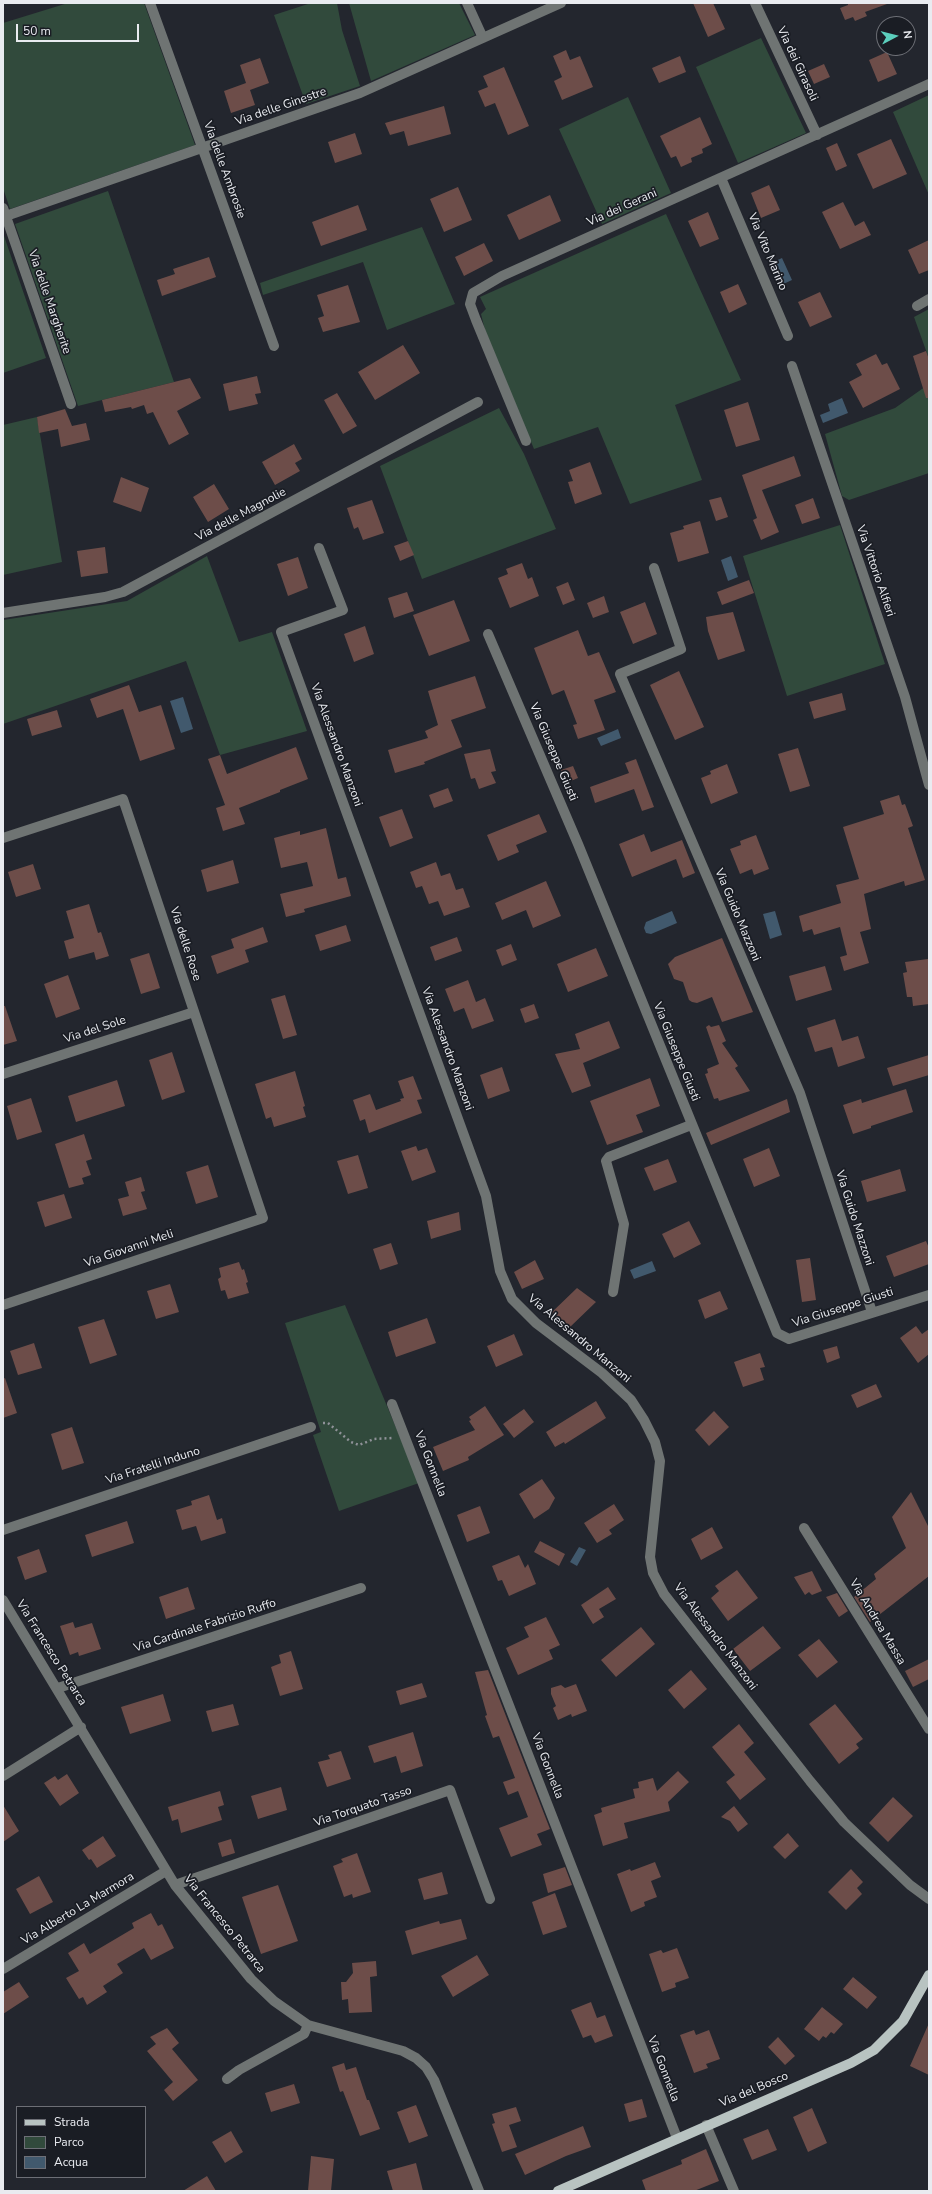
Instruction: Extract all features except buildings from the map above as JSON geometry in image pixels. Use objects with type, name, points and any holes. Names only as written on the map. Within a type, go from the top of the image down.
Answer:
[{"type":"main road","name":"Via del Bosco","points":[[558,2191],[706,2125],[851,2063],[874,2050],[903,2022],[929,1975]]},
{"type":"street","name":"Via delle Ambrosie","points":[[150,3],[274,346]]},
{"type":"street","points":[[467,3],[483,38]]},
{"type":"street","name":"Via delle Ginestre","points":[[4,214],[360,94],[561,3]]},
{"type":"street","name":"Via dei Girasoli","points":[[755,3],[817,135]]},
{"type":"street","name":"Via dei Gerani","points":[[526,441],[470,304],[473,292],[502,276],[929,84]]},
{"type":"street","name":"Via Vito Marino","points":[[721,178],[788,336]]},
{"type":"street","name":"Via delle Margherite","points":[[4,214],[71,404]]},
{"type":"street","points":[[918,306],[929,299]]},
{"type":"street","name":"Via Vittorio Alfieri","points":[[792,366],[905,697],[929,785]]},
{"type":"street","name":"Via delle Magnolie","points":[[3,613],[105,598],[123,592],[478,402]]},
{"type":"street","name":"Via Alessandro Manzoni","points":[[319,548],[343,610],[281,632],[486,1196],[500,1271],[512,1299],[536,1323],[602,1373],[631,1400],[647,1425],[655,1442],[660,1461],[650,1557],[653,1573],[664,1594],[810,1781],[844,1822],[910,1886],[929,1899]]},
{"type":"street","name":"Via Guido Mazzoni","points":[[654,568],[681,649],[620,674],[800,1093],[872,1312]]},
{"type":"street","name":"Via Giuseppe Giusti","points":[[488,634],[578,844],[691,1125],[777,1333],[789,1339],[929,1295]]},
{"type":"street","name":"Via delle Rose","points":[[3,838],[123,798],[263,1218]]},
{"type":"street","name":"Via del Sole","points":[[3,1074],[194,1012]]},
{"type":"street","points":[[613,1292],[624,1224],[606,1161],[609,1157],[691,1125]]},
{"type":"street","name":"Via Giovanni Meli","points":[[3,1305],[263,1218]]},
{"type":"street","name":"Via Gonnella","points":[[392,1404],[407,1438],[677,2138]]},
{"type":"street","name":"Via Fratelli Induno","points":[[3,1530],[311,1427]]},
{"type":"street","name":"Via Andrea Massa","points":[[804,1528],[929,1729]]},
{"type":"street","name":"Via Cardinale Fabrizio Ruffo","points":[[58,1688],[361,1588]]},
{"type":"street","name":"Via Francesco Petrarca","points":[[3,1600],[58,1688],[175,1885],[252,1979],[274,2001],[308,2025],[403,2051],[421,2062],[434,2080],[480,2191]]},
{"type":"street","points":[[3,1776],[81,1727]]},
{"type":"street","name":"Via Torquato Tasso","points":[[175,1885],[450,1790],[490,1900]]},
{"type":"street","name":"Via Alberto La Marmora","points":[[3,1969],[166,1871]]},
{"type":"street","points":[[226,2079],[239,2070],[304,2034],[308,2025]]},
{"type":"street","points":[[706,2125],[734,2191]]},
{"type":"path","points":[[311,1427],[318,1423],[328,1423],[351,1442],[359,1445],[374,1439],[407,1438]]},
{"type":"green space","points":[[68,3],[144,3],[195,145],[10,209],[3,188],[3,23]]},
{"type":"green space","points":[[311,3],[337,3],[342,30],[360,86],[306,104],[274,15]]},
{"type":"green space","points":[[349,3],[459,3],[475,35],[371,81]]},
{"type":"green space","points":[[761,38],[806,133],[738,163],[696,67]]},
{"type":"green space","points":[[929,95],[929,195],[893,112]]},
{"type":"green space","points":[[628,97],[671,193],[602,224],[559,129]]},
{"type":"green space","points":[[108,191],[174,382],[78,406],[15,224]]},
{"type":"green space","points":[[666,214],[741,380],[675,405],[702,480],[630,504],[598,427],[534,449],[485,330],[481,314],[486,309],[480,297]]},
{"type":"green space","points":[[422,227],[455,304],[387,330],[363,262],[263,295],[260,283]]},
{"type":"green space","points":[[3,233],[46,358],[3,373]]},
{"type":"green space","points":[[929,309],[929,359],[914,317]]},
{"type":"green space","points":[[929,384],[929,473],[849,500],[842,496],[825,434],[895,408]]},
{"type":"green space","points":[[499,408],[524,454],[556,529],[422,579],[380,466]]},
{"type":"green space","points":[[37,417],[62,562],[3,575],[3,425]]},
{"type":"green space","points":[[840,525],[885,664],[787,696],[743,556]]},
{"type":"green space","points":[[207,556],[239,642],[272,632],[307,731],[220,755],[186,661],[3,724],[3,620],[127,601]]},
{"type":"green space","points":[[345,1305],[419,1483],[339,1511],[313,1435],[321,1432],[285,1323]]},
{"type":"water","points":[[782,258],[792,280],[779,286],[769,264]]},
{"type":"water","points":[[842,398],[848,413],[823,423],[820,415],[830,411],[828,404]]},
{"type":"water","points":[[731,556],[738,577],[728,581],[721,560]]},
{"type":"water","points":[[183,697],[193,729],[181,733],[170,701]]},
{"type":"water","points":[[618,729],[621,738],[601,746],[597,738]]},
{"type":"water","points":[[672,911],[677,923],[651,934],[646,933],[644,928],[646,922]]},
{"type":"water","points":[[775,911],[782,935],[770,939],[763,914]]},
{"type":"water","points":[[652,1261],[656,1271],[634,1279],[630,1270]]},
{"type":"water","points":[[579,1547],[586,1550],[577,1566],[570,1562]]}]
